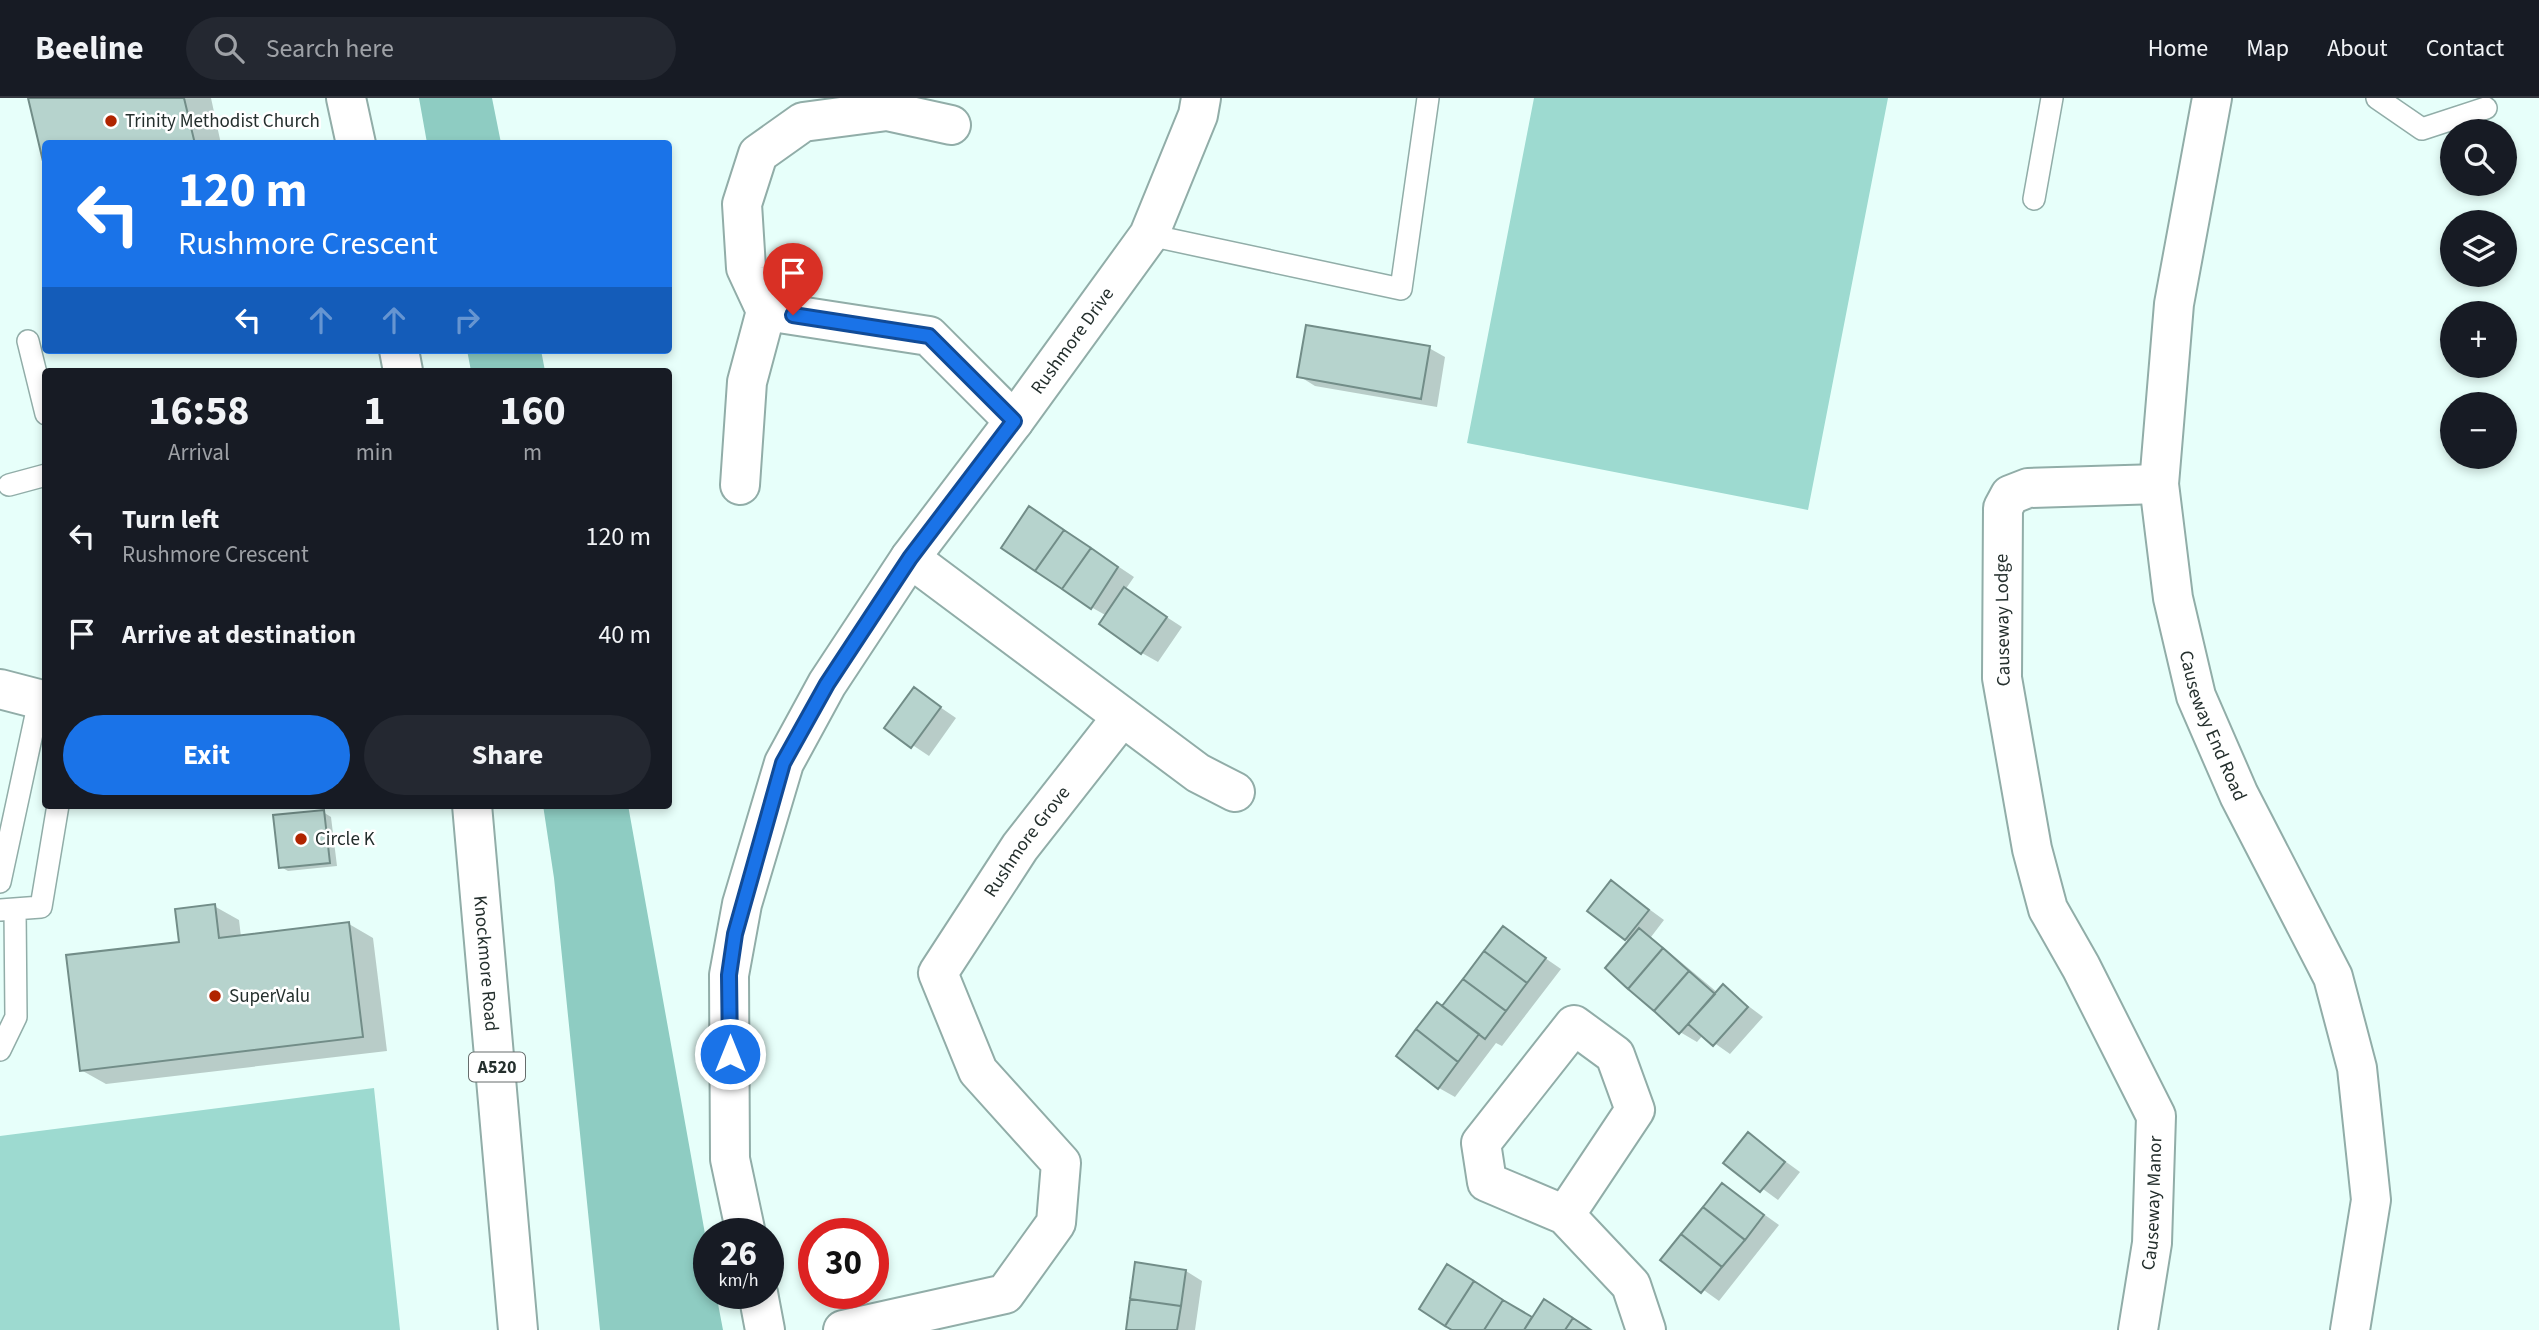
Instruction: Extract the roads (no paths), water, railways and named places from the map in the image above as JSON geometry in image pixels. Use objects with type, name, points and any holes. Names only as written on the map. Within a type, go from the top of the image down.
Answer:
[{"type":"street","points":[[346,98],[355,140]]},
{"type":"street","name":"Rushmore Drive","points":[[743,1218],[730,1145],[729,975],[742,904],[783,763],[827,684],[910,558],[1014,421],[1149,235],[1198,115],[1201,98]]},
{"type":"street","name":"Causeway End Road","points":[[2212,98],[2174,304],[2159,484],[2173,598],[2196,696],[2239,795],[2333,977],[2357,1068],[2371,1200],[2350,1330]]},
{"type":"street","points":[[740,485],[747,382],[766,311],[746,268],[742,204],[758,155],[803,122],[887,104],[951,125]]},
{"type":"street","points":[[766,311],[929,336],[1014,421]]},
{"type":"street","name":"Causeway Lodge","points":[[2081,967],[2048,909],[2032,849],[2002,678],[2003,508],[2010,495],[2028,488],[2159,484]]},
{"type":"street","points":[[910,558],[1198,773],[1235,792]]},
{"type":"street","points":[[0,690],[42,701]]},
{"type":"street","name":"Rushmore Grove","points":[[843,1330],[1005,1294],[1056,1223],[1061,1163],[978,1071],[938,973],[1020,847],[1122,717]]},
{"type":"street","name":"Knockmore Road","points":[[472,809],[518,1330]]},
{"type":"street","name":"Causeway Manor","points":[[2081,967],[2155,1116],[2152,1244],[2138,1330]]},
{"type":"street","points":[[1565,1215],[1635,1110],[1615,1055],[1574,1025],[1481,1143],[1487,1182],[1565,1215],[1631,1285],[1646,1330]]},
{"type":"street","points":[[761,1309],[765,1330]]},
{"type":"lane","points":[[1149,235],[1401,289],[1428,98]]},
{"type":"lane","points":[[2034,199],[2052,98]]},
{"type":"lane","points":[[2377,98],[2422,129],[2486,108]]},
{"type":"lane","points":[[28,341],[42,398]]},
{"type":"lane","points":[[9,485],[42,476]]},
{"type":"lane","points":[[0,882],[42,701]]},
{"type":"lane","points":[[0,1050],[16,1017],[8,910],[41,907],[57,809]]},
{"type":"place","name":"Trinity Methodist Church","points":[[111,121]]},
{"type":"place","name":"Circle K","points":[[301,839]]},
{"type":"place","name":"SuperValu","points":[[215,996]]}]
